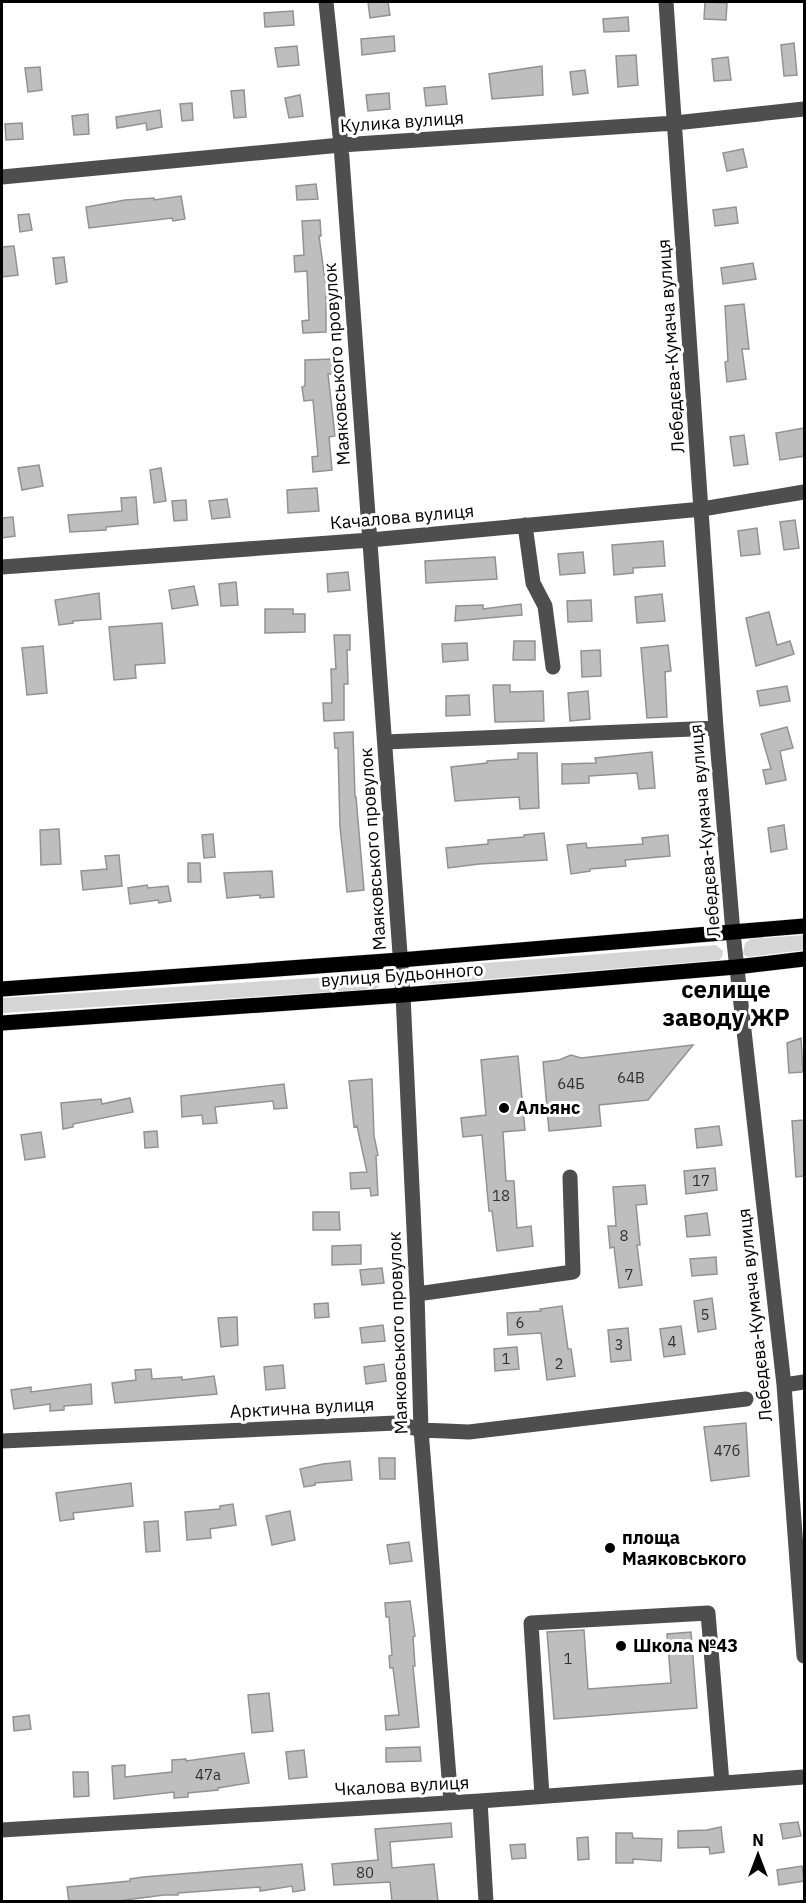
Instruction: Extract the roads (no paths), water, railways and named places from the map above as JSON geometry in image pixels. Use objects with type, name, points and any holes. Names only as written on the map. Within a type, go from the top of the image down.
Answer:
[{"type":"main road","name":"вулиця Будьонного","points":[[2,989],[400,960],[804,926]]},
{"type":"main road","name":"вулиця Будьонного","points":[[2,1023],[403,995],[736,967],[804,959]]},
{"type":"street","name":"Маяковського провулок","points":[[326,2],[341,145],[403,995],[421,1430],[451,1802]]},
{"type":"street","name":"Лебедєва-Кумача вулиця","points":[[666,2],[716,728],[733,933],[784,1385],[804,1656]]},
{"type":"street","name":"Кулика вулиця","points":[[2,177],[341,145],[675,123],[804,109]]},
{"type":"street","name":"Качалова вулиця","points":[[2,567],[370,540],[702,509],[804,492]]},
{"type":"street","points":[[525,525],[533,583],[545,606],[553,667]]},
{"type":"street","points":[[385,742],[716,728]]},
{"type":"street","points":[[417,1294],[573,1272],[570,1177]]},
{"type":"street","points":[[784,1385],[804,1382]]},
{"type":"street","name":"Арктична вулиця","points":[[2,1441],[396,1423],[421,1430],[469,1432],[746,1399]]},
{"type":"street","points":[[542,1796],[531,1623],[708,1613],[722,1783]]},
{"type":"street","name":"Чкалова вулиця","points":[[2,1830],[480,1801],[804,1777]]},
{"type":"street","points":[[480,1801],[486,1902]]},
{"type":"place","name":"Альянс","points":[[504,1108]]},
{"type":"place","name":"площа Маяковського","points":[[610,1548]]},
{"type":"place","name":"Школа №43","points":[[621,1646]]},
{"type":"district","name":"селище заводу ЖР","points":[[726,1004]]}]
